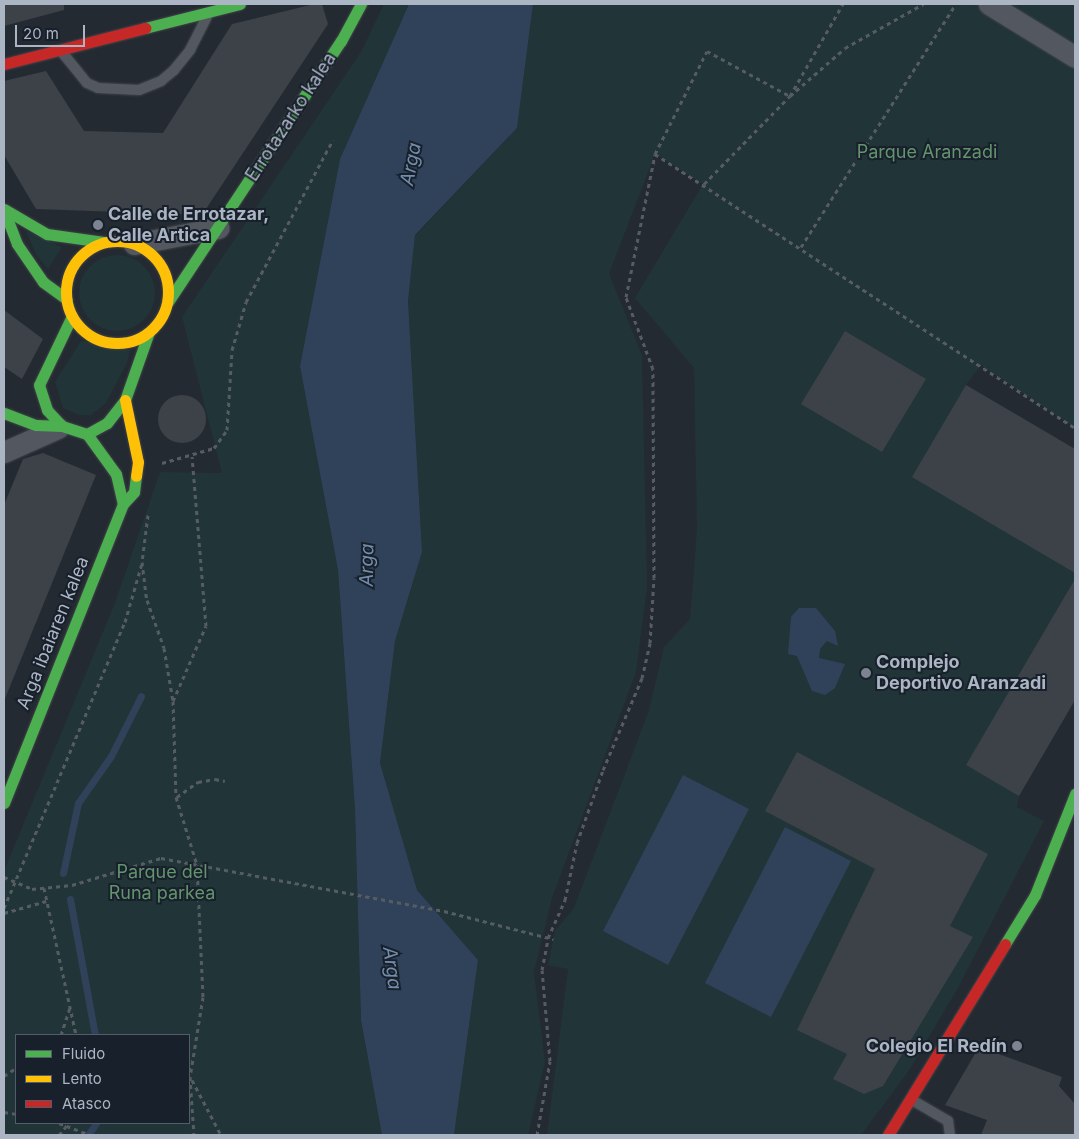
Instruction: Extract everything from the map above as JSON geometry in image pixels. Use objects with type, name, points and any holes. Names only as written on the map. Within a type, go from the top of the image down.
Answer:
[{"type":"street","points":[[4,64],[240,4]]},
{"type":"street","points":[[989,4],[1075,57]]},
{"type":"street","name":"Errotazarko kalea","points":[[168,302],[218,228],[353,8]]},
{"type":"street","points":[[4,210],[47,234],[103,242],[134,244],[218,228]]},
{"type":"street","points":[[4,210],[22,252],[43,282],[66,299]]},
{"type":"street","points":[[103,242],[87,251],[74,264],[66,281],[66,299],[72,316],[90,335],[116,344],[134,341],[149,332],[161,319],[168,302],[168,284],[162,266],[150,252],[134,244]]},
{"type":"street","points":[[72,316],[39,385],[13,410],[36,425],[62,426],[87,434],[116,474],[123,504]]},
{"type":"street","points":[[87,434],[107,423],[125,400],[149,332]]},
{"type":"street","points":[[39,385],[48,410],[62,426]]},
{"type":"street","name":"Arga ibaiaren kalea","points":[[4,803],[123,504],[134,492],[138,462],[125,400]]},
{"type":"street","points":[[4,452],[62,426]]},
{"type":"street","points":[[888,1135],[1035,895],[1075,794]]},
{"type":"lane","points":[[60,49],[87,83],[98,88],[139,90],[161,81],[174,70],[190,50],[209,12]]},
{"type":"lane","points":[[911,1100],[948,1121],[950,1135]]},
{"type":"path","points":[[790,96],[843,4]]},
{"type":"path","points":[[704,184],[790,96],[845,48],[923,4]]},
{"type":"path","points":[[801,247],[956,4]]},
{"type":"path","points":[[537,1135],[550,1061],[542,970],[548,938],[565,900],[577,844],[603,770],[642,678],[650,643],[654,578],[653,369],[626,297],[655,154],[707,51],[790,96]]},
{"type":"path","points":[[156,464],[192,457],[214,448],[227,430],[232,350],[246,302],[333,140]]},
{"type":"path","points":[[655,154],[801,247],[1075,428]]},
{"type":"path","points":[[173,702],[206,626],[192,457]]},
{"type":"path","points":[[4,908],[125,622],[142,562],[148,515],[143,512]]},
{"type":"path","points":[[142,562],[148,600],[164,648],[173,702],[176,797],[197,865],[203,997],[190,1077],[194,1135]]},
{"type":"path","points":[[176,797],[198,782],[215,779],[226,782]]},
{"type":"path","points":[[4,877],[32,889],[72,885],[161,858],[444,911],[553,939]]},
{"type":"path","points":[[44,888],[76,1034]]},
{"type":"path","points":[[4,913],[46,901]]},
{"type":"path","points":[[61,1034],[71,1006]]},
{"type":"path","points":[[4,1076],[15,1069]]},
{"type":"path","points":[[190,1077],[221,1135]]},
{"type":"path","points":[[59,1135],[68,1124],[91,1135]]},
{"type":"green space","name":"Parque del Runa parkea","points":[[384,4],[409,4],[340,159],[300,366],[338,570],[355,809],[361,1020],[382,1135],[4,1135],[4,871],[115,603],[160,472],[222,473],[182,317],[361,52]]},
{"type":"green space","name":"Parque Aranzadi","points":[[533,4],[1075,4],[1075,428],[981,365],[966,385],[1075,449],[1075,700],[1019,796],[1017,807],[1044,821],[958,988],[908,1072],[861,1135],[547,1135],[568,969],[548,965],[555,931],[574,908],[649,710],[664,647],[690,619],[697,529],[694,368],[635,298],[703,184],[655,154],[609,274],[642,355],[647,587],[636,672],[552,898],[534,972],[545,1062],[528,1135],[454,1135],[478,960],[417,890],[380,763],[395,641],[422,552],[408,301],[415,236],[517,128]]},
{"type":"green space","points":[[26,231],[62,247],[48,269],[36,255]]},
{"type":"green space","points":[[117,255],[131,258],[144,266],[152,279],[155,293],[152,307],[144,320],[131,328],[117,331],[103,328],[90,320],[82,307],[79,293],[82,279],[90,266],[103,258]]},
{"type":"green space","points":[[81,341],[130,350],[127,363],[106,403],[91,415],[79,415],[63,408],[55,382]]},
{"type":"water","name":"Arga","points":[[409,4],[533,4],[517,128],[415,235],[408,301],[422,552],[395,641],[380,763],[417,890],[478,960],[454,1135],[382,1135],[361,1020],[355,809],[338,570],[300,366],[340,159]]},
{"type":"water","points":[[799,608],[816,608],[835,631],[838,646],[827,641],[820,649],[819,658],[845,664],[835,688],[825,695],[812,691],[797,656],[788,654],[791,617]]},
{"type":"water","points":[[683,775],[749,809],[668,965],[603,931]]},
{"type":"water","points":[[785,827],[851,861],[771,1017],[705,983]]},
{"type":"building","points":[[4,4],[64,4],[64,10],[4,26]]},
{"type":"building","points":[[314,4],[322,4],[328,24],[202,215],[36,209],[4,155],[4,81],[46,71],[84,131],[163,133],[232,24]]},
{"type":"building","points":[[4,310],[43,339],[22,379],[4,367]]},
{"type":"building","points":[[845,331],[926,379],[882,452],[801,404]]},
{"type":"building","points":[[966,385],[1075,449],[1075,573],[912,477]]},
{"type":"building","points":[[177,395],[187,395],[199,402],[206,414],[206,424],[199,436],[187,443],[177,443],[169,439],[162,432],[158,424],[158,414],[162,406],[169,399]]},
{"type":"building","points":[[43,453],[96,475],[4,701],[4,505],[23,459]]},
{"type":"building","points":[[1075,579],[1075,700],[1019,796],[966,765]]},
{"type":"building","points":[[797,752],[988,854],[950,926],[973,937],[883,1086],[864,1094],[833,1079],[847,1054],[797,1030],[875,869],[765,811]]},
{"type":"building","points":[[979,1047],[1062,1077],[1059,1086],[1075,1104],[1075,1135],[981,1135],[987,1120],[945,1105]]},
{"type":"waterway","points":[[63,873],[78,803],[111,756],[141,696]]},
{"type":"waterway","points":[[70,899],[95,1034]]},
{"type":"waterway","points":[[88,1135],[95,1124]]},
{"type":"traffic: fast","points":[[145,28],[240,4]]},
{"type":"traffic: fast","points":[[168,302],[341,41],[361,4]]},
{"type":"traffic: fast","points":[[4,209],[47,234],[103,242]]},
{"type":"traffic: fast","points":[[4,210],[17,244],[43,282],[66,299]]},
{"type":"traffic: fast","points":[[72,316],[39,385],[47,410],[62,426],[87,434],[107,423],[125,400],[149,332]]},
{"type":"traffic: fast","points":[[4,413],[36,425],[62,426]]},
{"type":"traffic: fast","points":[[87,434],[116,474],[123,504]]},
{"type":"traffic: fast","points":[[4,803],[123,504],[134,492],[136,476]]},
{"type":"traffic: fast","points":[[1005,944],[1035,895],[1075,794]]},
{"type":"traffic: slow","points":[[117,241],[137,245],[153,256],[164,272],[168,292],[164,312],[153,328],[137,339],[117,343],[97,339],[81,328],[70,312],[66,292],[70,272],[81,256],[97,245],[117,241]]},
{"type":"traffic: slow","points":[[125,400],[138,462],[136,476]]},
{"type":"traffic: jam","points":[[4,64],[145,28]]},
{"type":"traffic: jam","points":[[888,1135],[1005,944]]},
{"type":"place","name":"Calle de Errotazar, Calle Artica","points":[[98,225]]},
{"type":"place","name":"Complejo Deportivo Aranzadi","points":[[866,673]]},
{"type":"place","name":"Colegio El Redín","points":[[1017,1046]]}]
